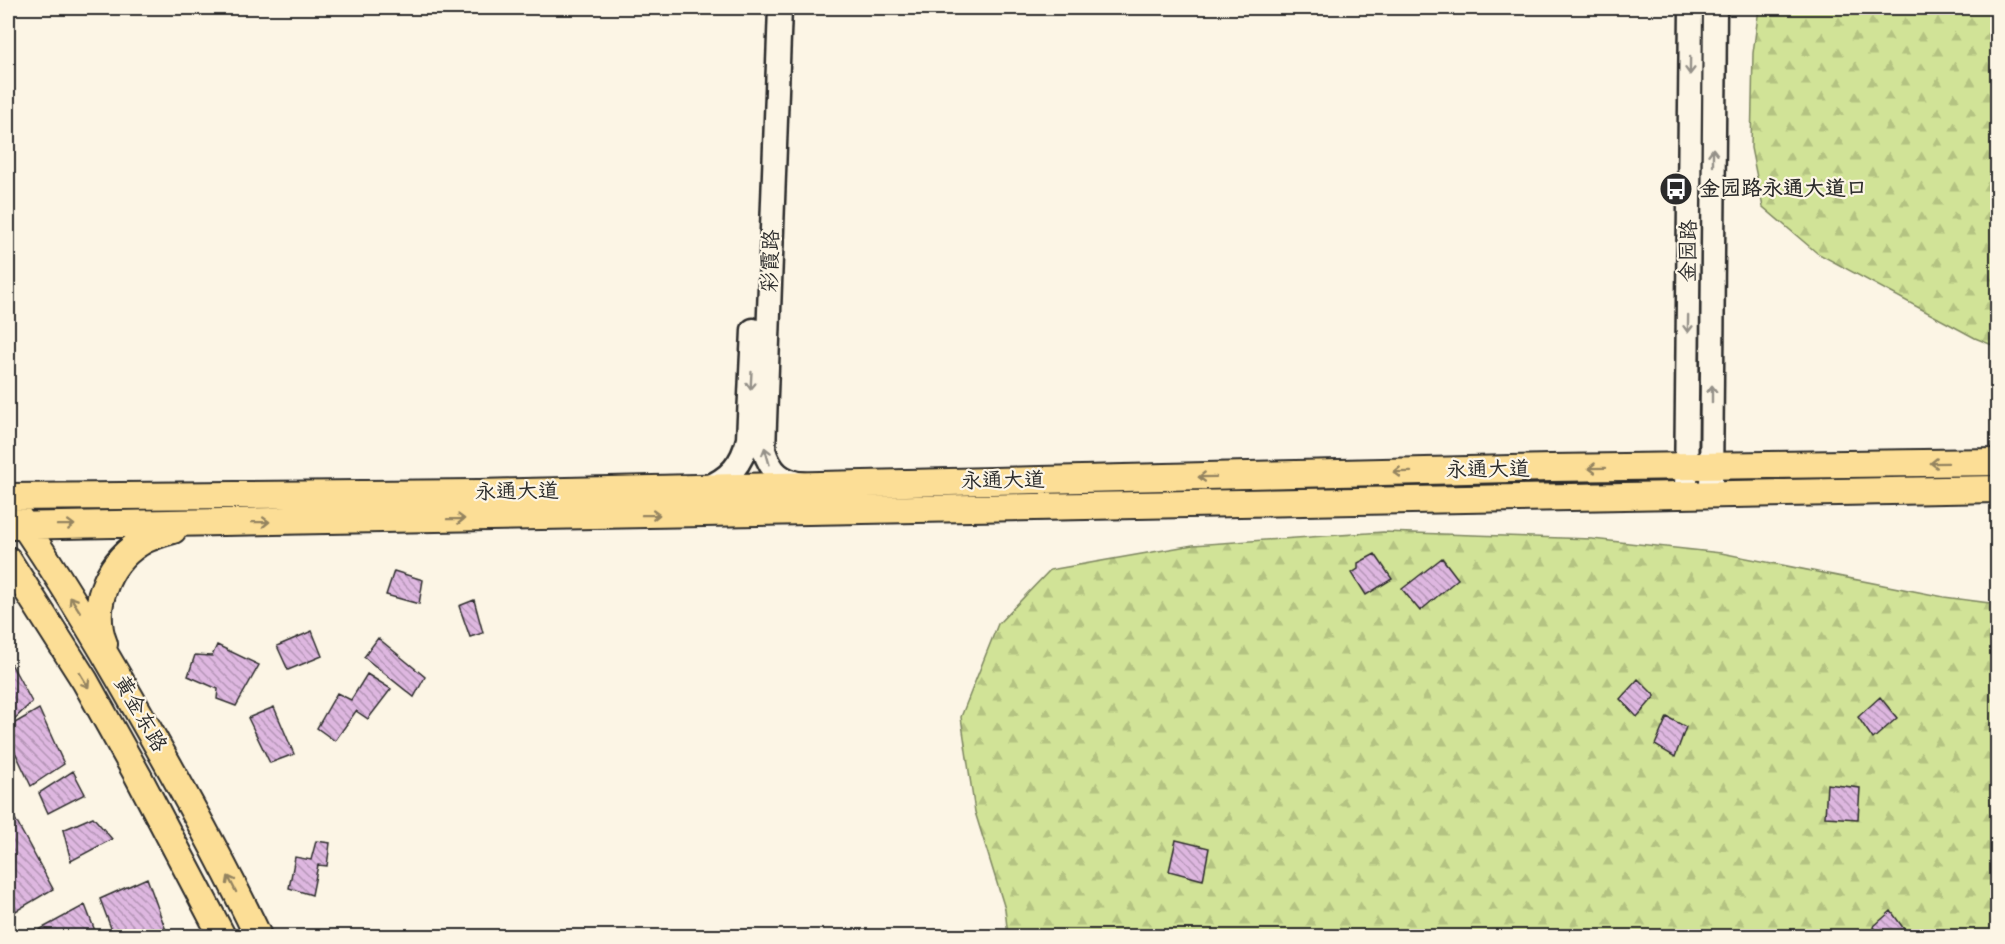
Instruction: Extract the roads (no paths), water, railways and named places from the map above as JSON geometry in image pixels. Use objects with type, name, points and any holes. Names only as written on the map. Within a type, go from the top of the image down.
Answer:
[{"type":"main road","name":"彩霞路","points":[[706,488],[725,479],[733,472],[745,451],[748,439],[759,210],[765,8]]},
{"type":"main road","name":"彩霞路","points":[[780,8],[764,450],[769,464],[778,475],[791,482],[811,486]]},
{"type":"main road","name":"金园路","points":[[1691,8],[1687,424],[1699,466]]},
{"type":"main road","name":"金园路","points":[[1698,494],[1699,466],[1711,423],[1715,8]]},
{"type":"main road","points":[[1711,423],[1726,451],[1736,458],[1761,466]]},
{"type":"main road","points":[[1643,467],[1669,454],[1682,437],[1687,424]]},
{"type":"main road","name":"永通大道","points":[[8,499],[491,493],[1643,467],[1998,462]]},
{"type":"main road","points":[[8,483],[32,494],[55,497]]},
{"type":"main road","name":"永通大道","points":[[16,526],[1998,489]]},
{"type":"main road","name":"黄金东路","points":[[8,499],[16,526],[112,667],[172,771],[258,936]]},
{"type":"main road","points":[[112,667],[102,639],[99,618],[102,592],[112,570],[125,554],[140,542],[166,532],[203,523]]},
{"type":"main road","name":"黄金东路","points":[[8,560],[96,700],[222,936]]},
{"type":"place","name":"金园路永通大道口","points":[[1676,189]]}]
